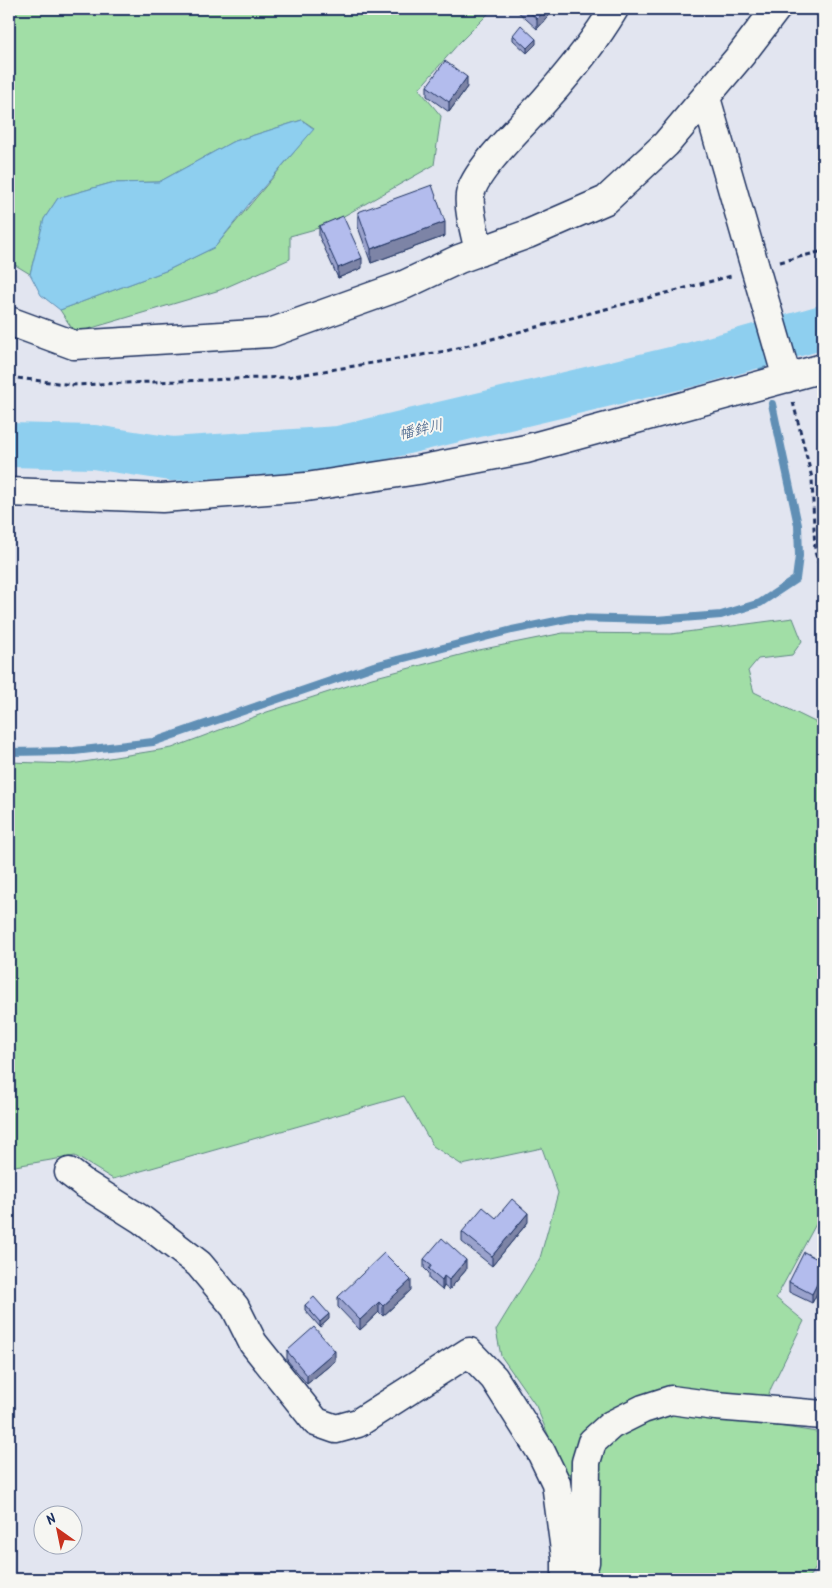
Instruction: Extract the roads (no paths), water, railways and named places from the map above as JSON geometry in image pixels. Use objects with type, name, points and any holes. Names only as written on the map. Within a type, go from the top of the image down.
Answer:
[{"type":"street","points":[[479,252],[470,196],[474,183],[512,134],[546,100],[614,9]]},
{"type":"street","points":[[9,321],[74,346],[270,333],[404,285],[606,200],[666,144],[706,98],[776,9]]},
{"type":"street","points":[[706,98],[785,372]]},
{"type":"street","points":[[9,492],[162,498],[306,487],[418,470],[526,449],[785,372],[823,368]]},
{"type":"street","points":[[70,1172],[85,1184],[142,1220],[199,1264],[235,1307],[253,1344],[316,1422],[336,1429],[358,1423],[469,1352],[494,1378],[541,1452],[556,1483],[566,1558],[566,1579]]},
{"type":"street","points":[[580,1579],[585,1562],[586,1462],[592,1442],[611,1425],[643,1409],[671,1400],[716,1406],[823,1415]]},
{"type":"water","points":[[302,120],[314,129],[249,204],[215,247],[168,270],[60,310],[41,295],[30,274],[44,219],[58,198],[111,183],[159,182],[232,142]]},
{"type":"waterway","name":"幡鉾川","points":[[9,445],[94,447],[172,459],[339,448],[693,364],[823,327]]},
{"type":"waterway","points":[[756,346],[764,373]]},
{"type":"waterway","points":[[9,752],[74,751],[153,742],[374,666],[512,630],[571,618],[656,620],[721,615],[760,603],[796,579],[799,556],[798,525],[772,404]]}]
